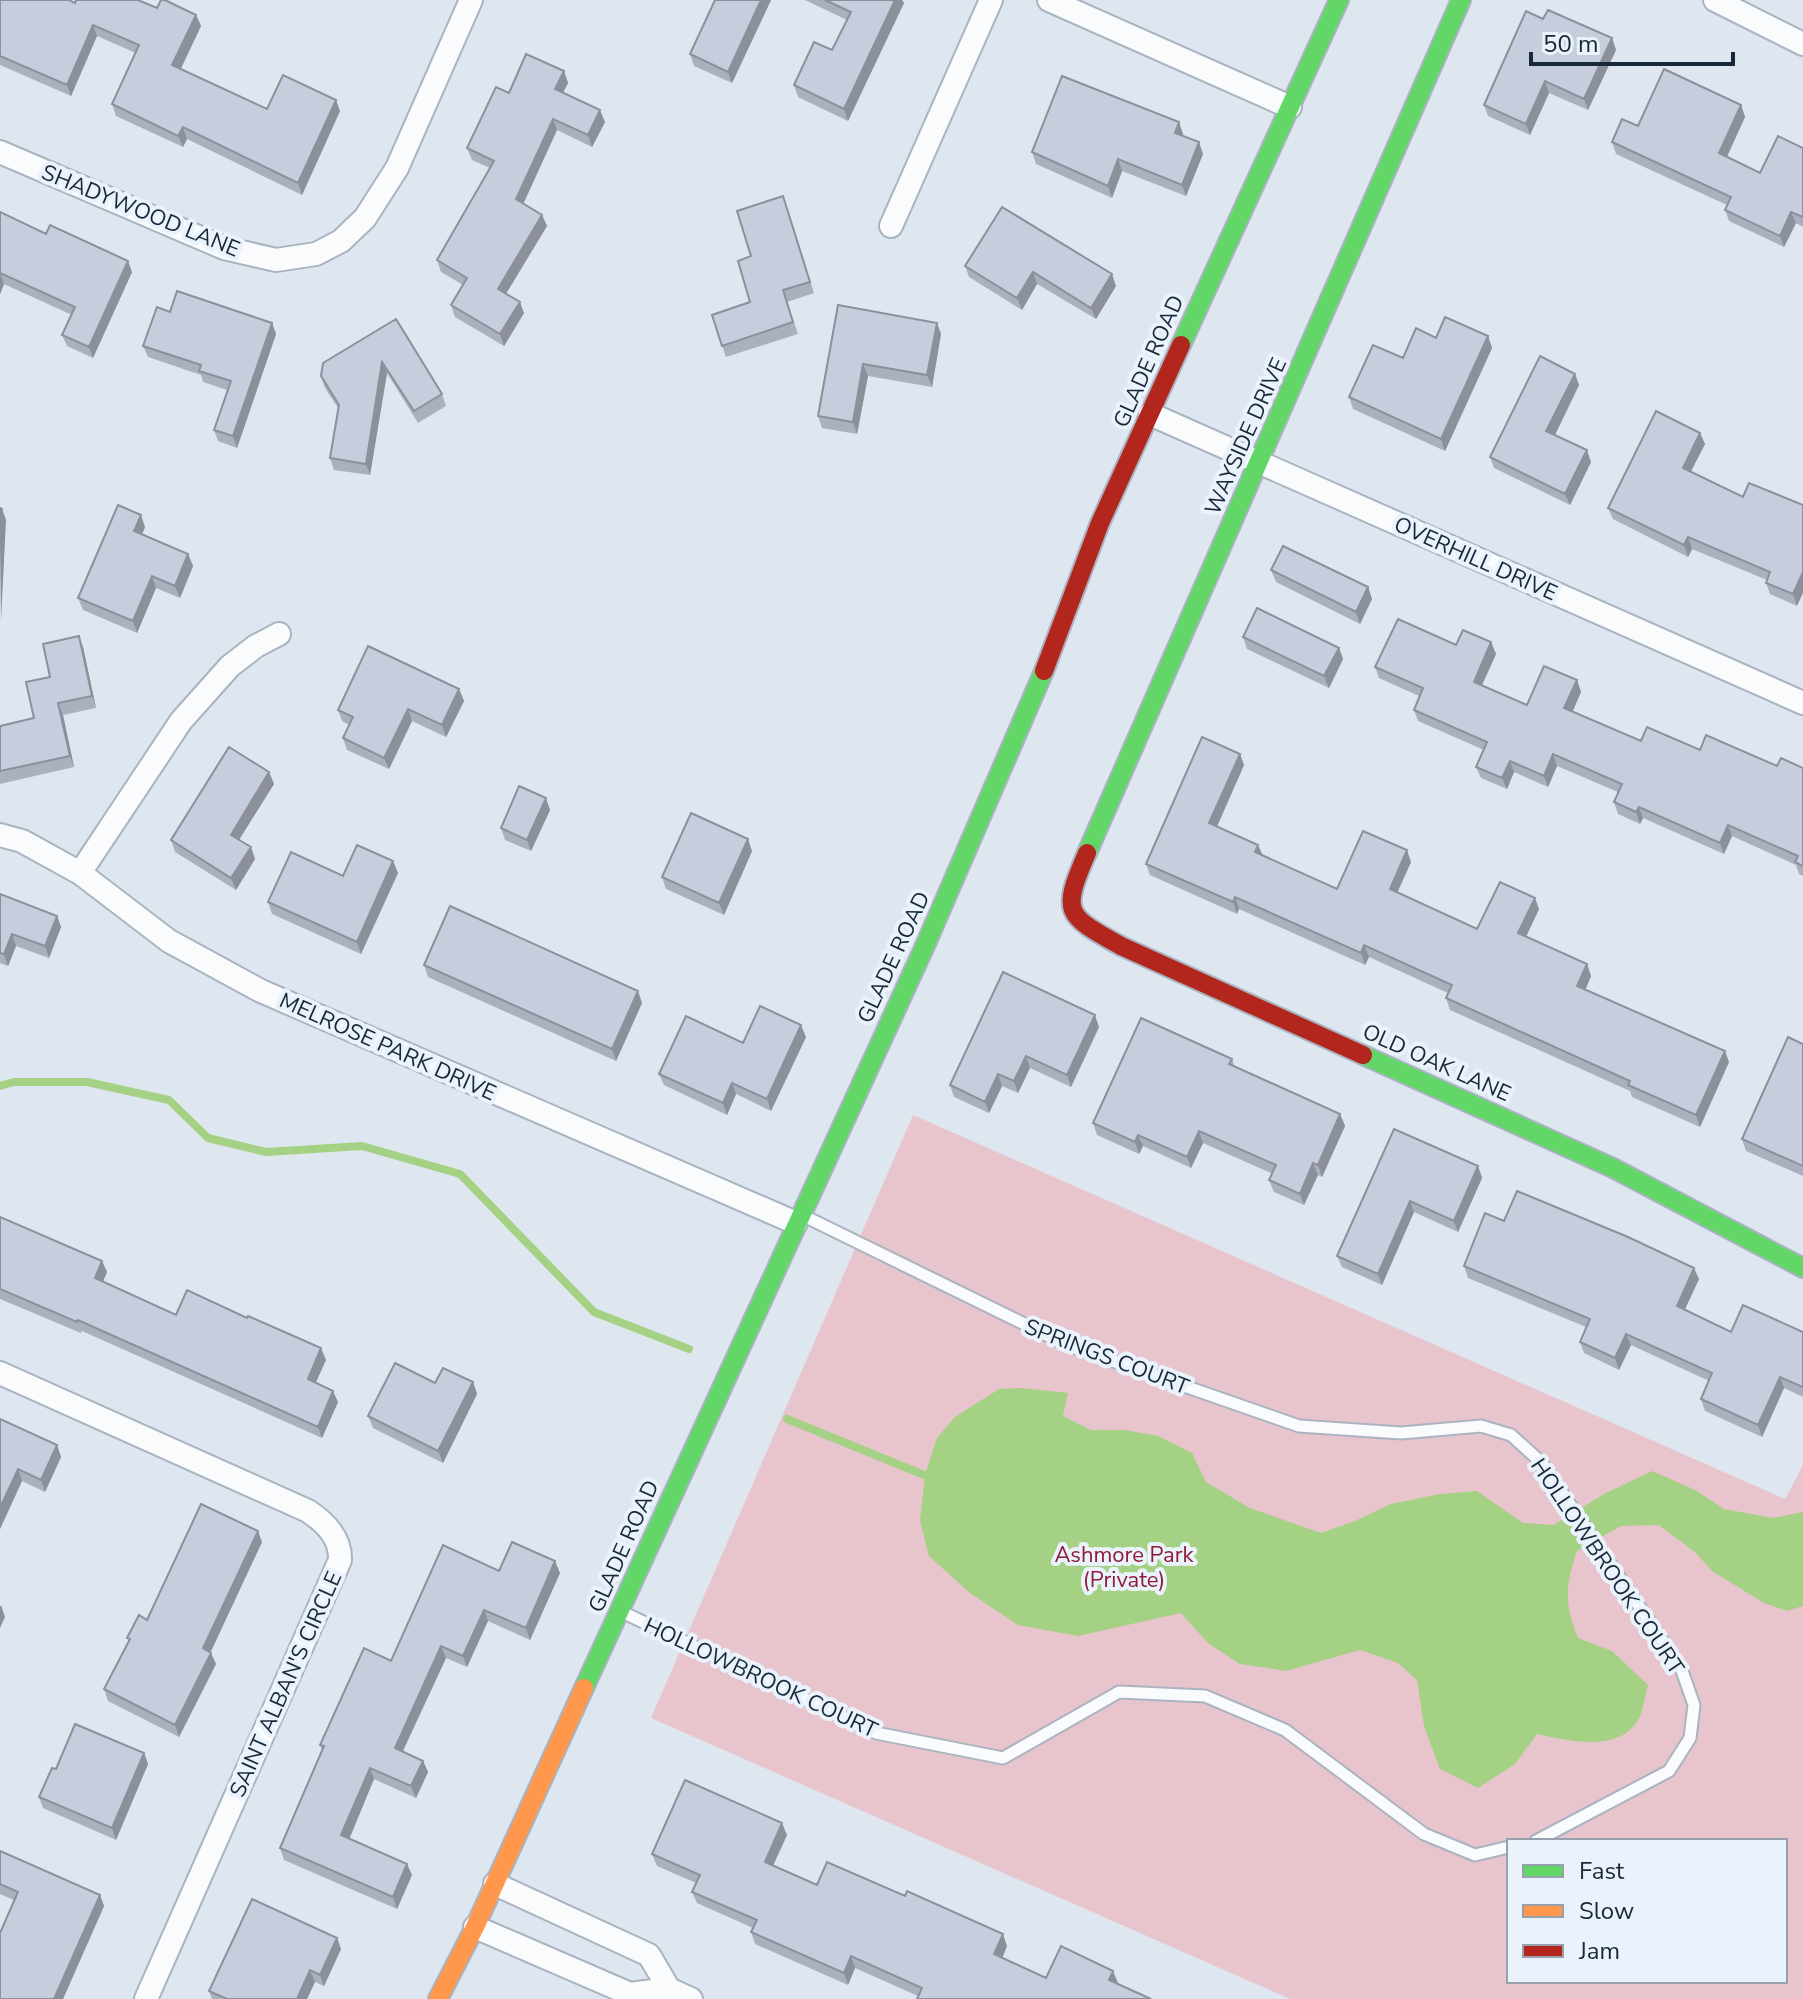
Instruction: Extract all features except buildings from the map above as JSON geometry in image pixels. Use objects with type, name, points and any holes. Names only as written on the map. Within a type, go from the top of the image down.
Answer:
[{"type":"main road","name":"GLADE ROAD","points":[[438,1999],[495,1884],[936,921],[1039,684],[1100,523],[1339,0]]},
{"type":"main road","name":"WAYSIDE DRIVE","points":[[1071,890],[1461,0]]},
{"type":"main road","name":"OLD OAK LANE","points":[[1071,890],[1069,905],[1077,920],[1121,946],[1613,1168],[1803,1268]]},
{"type":"main road","name":"GLADE ROAD","points":[[454,1999],[475,1927]]},
{"type":"street","name":"SHADYWOOD LANE","points":[[0,152],[224,248],[276,260],[316,254],[341,241],[365,218],[397,168],[471,0]]},
{"type":"street","points":[[891,226],[991,0]]},
{"type":"street","points":[[1049,0],[1290,107]]},
{"type":"street","points":[[1715,0],[1803,44]]},
{"type":"street","name":"OVERHILL DRIVE","points":[[1150,414],[1803,703]]},
{"type":"street","points":[[80,873],[181,721],[230,666],[256,646],[279,634]]},
{"type":"street","name":"MELROSE PARK DRIVE","points":[[0,835],[22,841],[80,873],[169,941],[261,991],[798,1219]]},
{"type":"street","name":"SAINT ALBAN'S CIRCLE","points":[[0,1373],[308,1511],[326,1524],[341,1548],[340,1560],[146,1999]]},
{"type":"street","points":[[495,1884],[649,1955],[669,1989]]},
{"type":"street","points":[[475,1927],[630,1994],[669,1989],[691,1999]]},
{"type":"lane","name":"SPRINGS COURT","points":[[798,1219],[1067,1345],[1299,1426],[1337,1430]]},
{"type":"lane","name":"HOLLOWBROOK COURT","points":[[1337,1430],[1401,1433],[1481,1426],[1511,1435],[1542,1463],[1681,1668],[1694,1705],[1690,1738],[1669,1771],[1540,1839]]},
{"type":"lane","name":"HOLLOWBROOK COURT","points":[[620,1611],[876,1733],[1003,1758],[1119,1692],[1205,1696],[1285,1730],[1424,1834],[1475,1855],[1507,1847]]},
{"type":"green space","name":"Ashmore Park (Private)","points":[[913,1115],[1785,1499],[1803,1465],[1803,1999],[1290,1999],[651,1718]]},
{"type":"shaded area","points":[[999,1389],[1068,1393],[1063,1416],[1091,1430],[1125,1430],[1158,1436],[1192,1453],[1206,1482],[1250,1508],[1321,1533],[1391,1504],[1440,1494],[1477,1491],[1523,1523],[1554,1525],[1604,1494],[1652,1471],[1695,1490],[1724,1509],[1773,1518],[1803,1512],[1803,1606],[1787,1611],[1764,1603],[1712,1571],[1696,1553],[1659,1525],[1621,1526],[1577,1551],[1568,1585],[1568,1604],[1578,1638],[1612,1651],[1648,1685],[1640,1716],[1632,1728],[1608,1740],[1579,1741],[1537,1734],[1515,1764],[1478,1788],[1440,1769],[1424,1726],[1417,1680],[1398,1663],[1360,1650],[1286,1671],[1240,1664],[1209,1644],[1181,1613],[1078,1636],[1018,1625],[970,1593],[929,1556],[920,1521],[925,1475],[937,1438],[955,1417]]},
{"type":"waterway","points":[[0,1086],[14,1082],[87,1082],[169,1100],[208,1138],[266,1152],[362,1146],[460,1174],[594,1312],[689,1349]]},
{"type":"waterway","points":[[787,1419],[934,1479]]},
{"type":"traffic: fast","points":[[1181,345],[1339,0]]},
{"type":"traffic: fast","points":[[1087,853],[1461,0]]},
{"type":"traffic: fast","points":[[584,1688],[925,946],[1044,671]]},
{"type":"traffic: fast","points":[[1363,1055],[1613,1168],[1803,1268]]},
{"type":"traffic: slow","points":[[438,1999],[475,1927],[584,1688]]},
{"type":"traffic: jam","points":[[1044,671],[1100,523],[1181,345]]},
{"type":"traffic: jam","points":[[1087,853],[1073,888],[1072,901],[1073,910],[1088,927],[1121,946],[1363,1055]]}]
